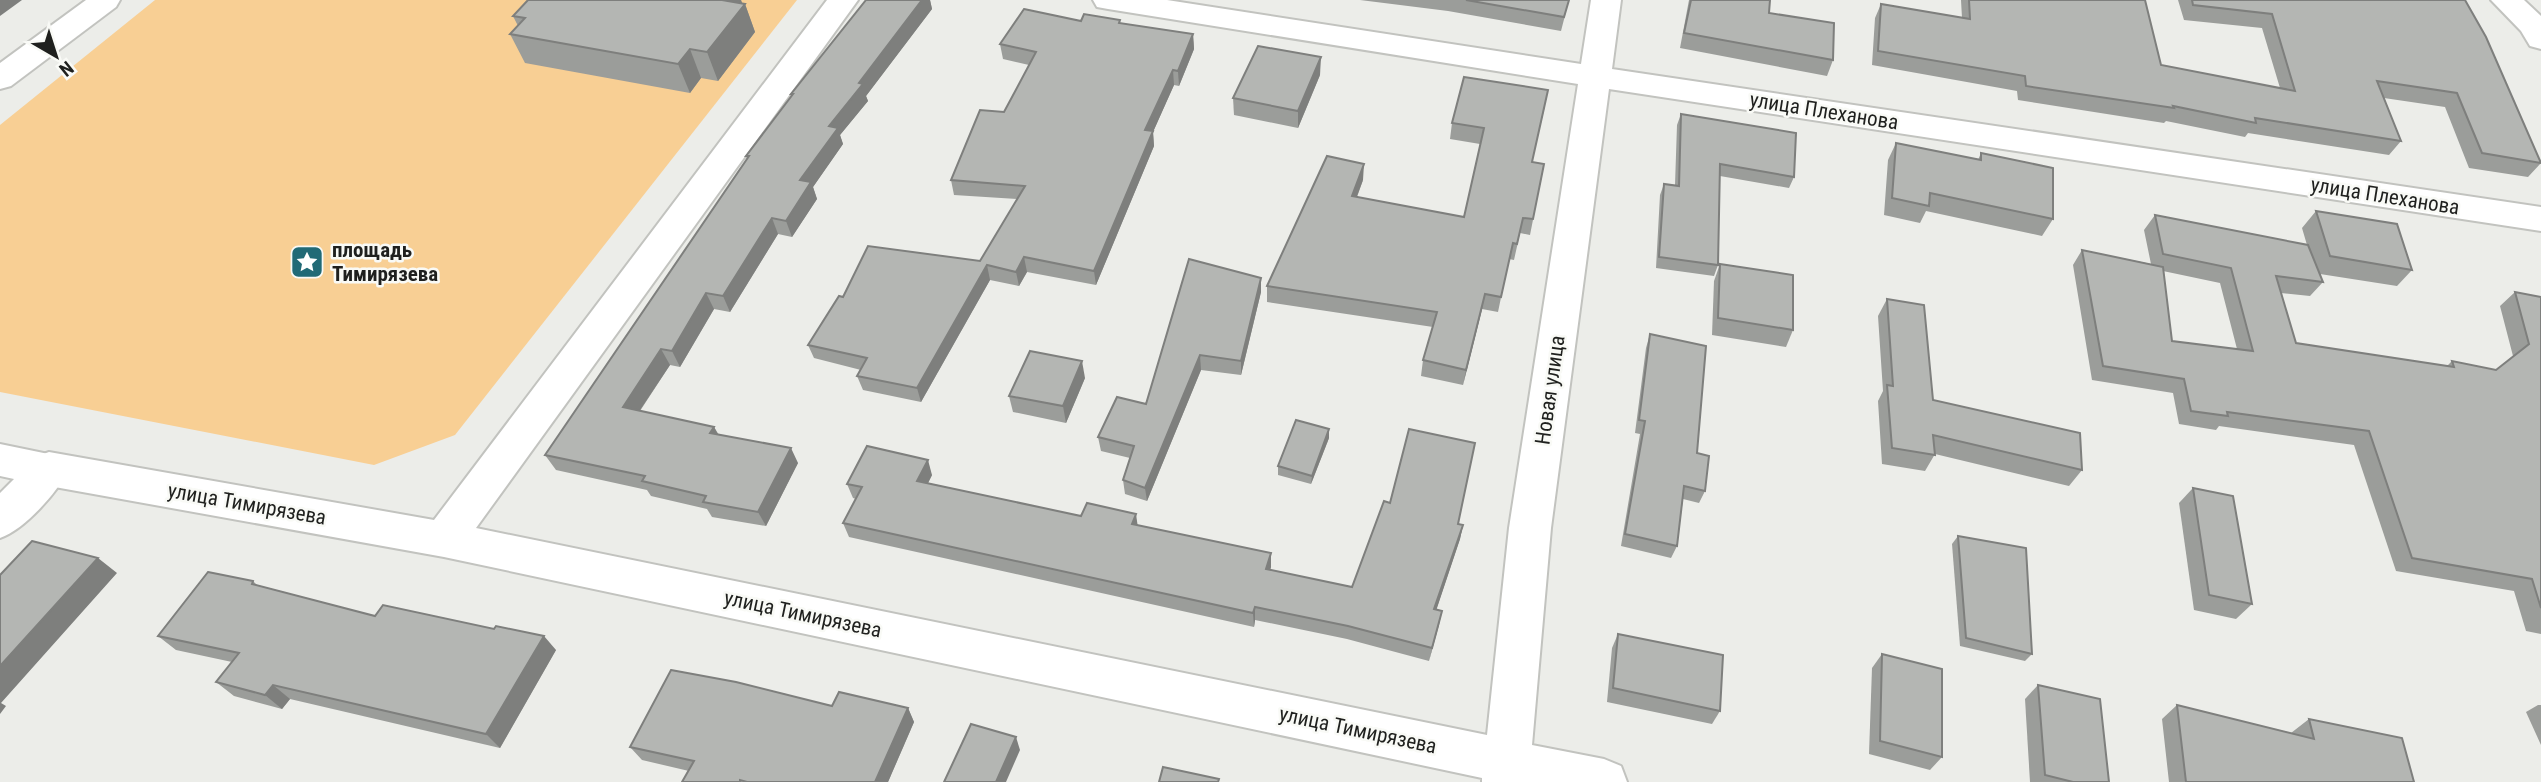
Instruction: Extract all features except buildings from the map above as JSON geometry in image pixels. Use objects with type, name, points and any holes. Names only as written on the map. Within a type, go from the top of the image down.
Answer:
[{"type":"street","points":[[0,79],[105,0]]},
{"type":"street","points":[[444,539],[843,0]]},
{"type":"street","name":"улица Плеханова","points":[[1108,0],[1596,77],[2541,219]]},
{"type":"street","name":"Новая улица","points":[[1506,771],[1530,528],[1606,0]]},
{"type":"street","points":[[2506,0],[2534,26],[2541,39]]},
{"type":"street","name":"улица Тимирязева","points":[[0,460],[444,539],[1506,771],[1604,782]]},
{"type":"street","points":[[0,521],[49,469]]},
{"type":"shaded area","name":"площадь Тимирязева","points":[[155,0],[797,0],[455,435],[374,465],[0,392],[0,125]]},
{"type":"place","name":"площадь Тимирязева","points":[[307,262]]}]
